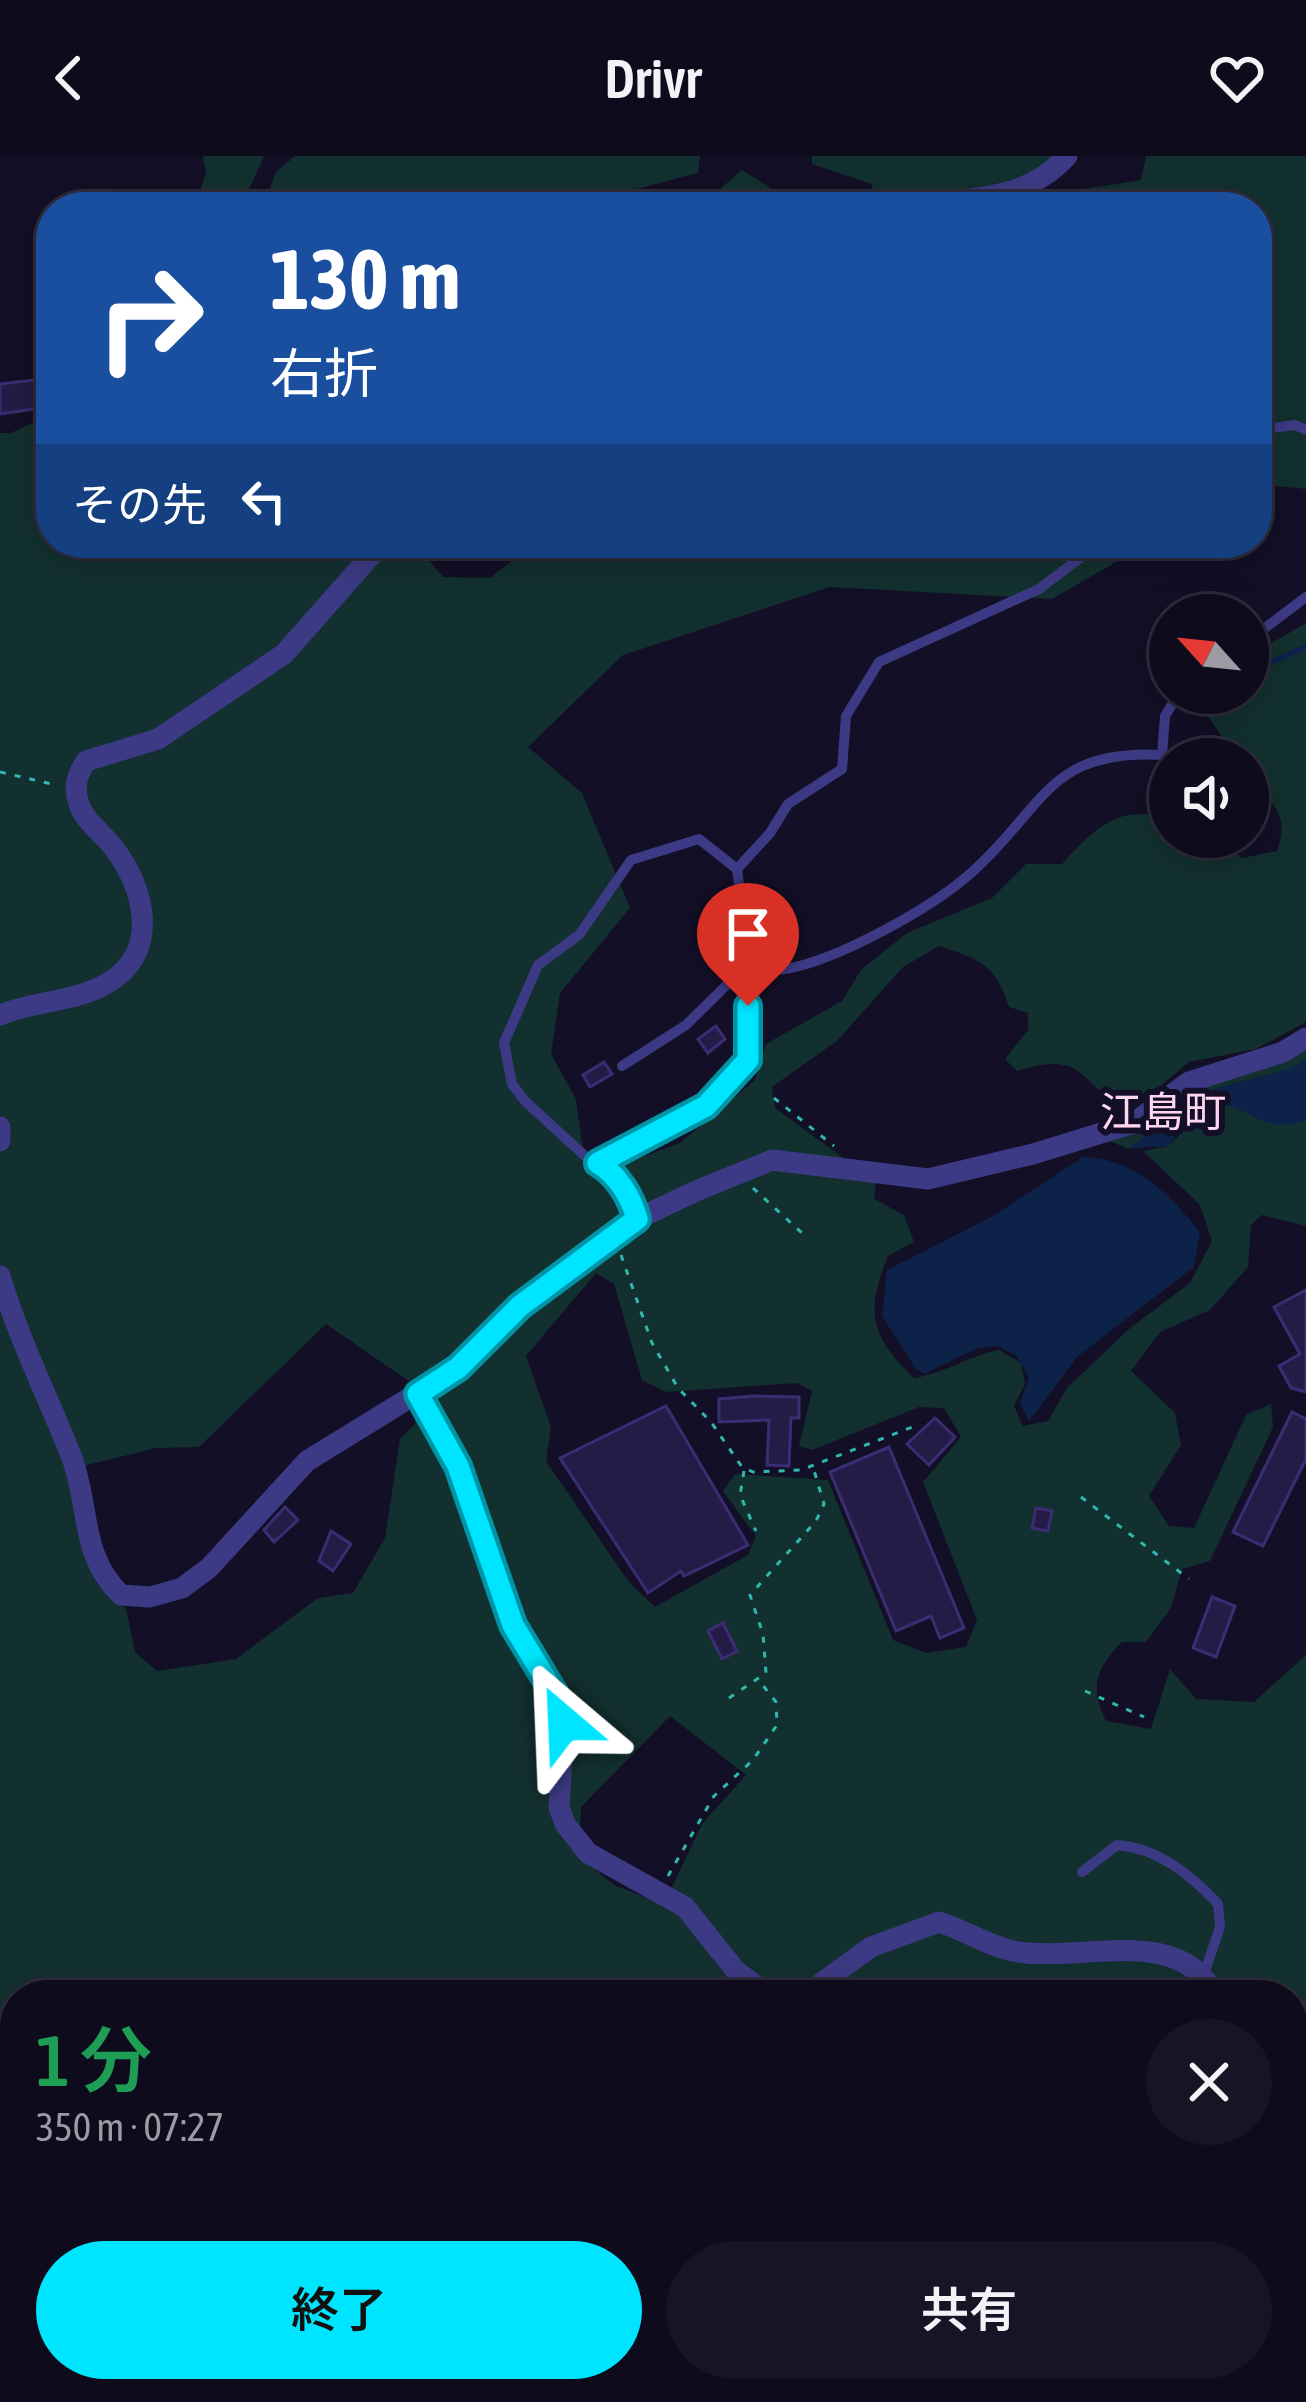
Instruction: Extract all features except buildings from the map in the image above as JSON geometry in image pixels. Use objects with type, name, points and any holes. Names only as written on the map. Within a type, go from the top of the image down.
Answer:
[{"type":"street","points":[[1019,192],[1045,180],[1066,156]]},
{"type":"street","points":[[0,1015],[92,992],[128,968],[141,945],[144,914],[129,871],[84,815],[76,784],[86,761],[158,739],[284,654],[369,558]]},
{"type":"street","points":[[0,1276],[31,1368],[71,1458],[96,1564],[121,1595],[150,1597],[182,1588],[209,1568],[308,1461],[458,1368],[520,1306],[637,1219],[772,1160],[928,1179],[1033,1154],[1134,1123],[1189,1082],[1283,1052],[1306,1038]]},
{"type":"street","points":[[0,1126],[0,1141]]},
{"type":"street","points":[[418,1394],[471,1497],[513,1625],[559,1701],[564,1723],[559,1808],[565,1825],[588,1853],[685,1906],[748,1980]]},
{"type":"street","points":[[826,1980],[872,1947],[939,1922],[1009,1951],[1049,1956],[1175,1954],[1207,1980]]},
{"type":"lane","points":[[1272,428],[1295,424],[1306,430]]},
{"type":"lane","points":[[737,869],[770,833],[788,804],[842,769],[846,716],[879,662],[1039,589],[1080,558]]},
{"type":"lane","points":[[1269,625],[1306,597]]},
{"type":"lane","points":[[749,963],[780,971],[841,954],[970,874],[1051,784],[1111,752],[1162,754],[1166,714]]},
{"type":"lane","points":[[598,1163],[706,1106],[748,1060],[749,963],[737,869],[699,839],[631,860],[580,935],[538,965],[504,1043],[512,1084],[549,1127],[598,1163],[610,1170],[632,1201],[637,1219]]},
{"type":"lane","points":[[622,1066],[686,1025],[749,963]]},
{"type":"lane","points":[[1082,1872],[1117,1845],[1136,1846],[1196,1881],[1218,1904],[1220,1927],[1204,1974]]},
{"type":"path","points":[[0,772],[76,784]]},
{"type":"path","points":[[774,1098],[848,1153]]},
{"type":"path","points":[[741,1173],[804,1235]]},
{"type":"path","points":[[614,1235],[661,1358],[678,1388],[746,1468]]},
{"type":"path","points":[[746,1468],[813,1467],[915,1426]]},
{"type":"path","points":[[729,1698],[766,1673],[767,1653],[750,1595],[816,1521],[824,1504],[813,1467]]},
{"type":"path","points":[[746,1468],[740,1495],[756,1531]]},
{"type":"path","points":[[1082,1497],[1189,1579]]},
{"type":"path","points":[[660,1894],[697,1820],[766,1744],[777,1725],[776,1702],[759,1680]]},
{"type":"path","points":[[1085,1691],[1144,1717]]},
{"type":"green space","points":[[203,156],[264,156],[248,192],[196,192],[206,173]]},
{"type":"green space","points":[[295,156],[700,156],[698,173],[629,192],[269,192],[276,172]]},
{"type":"green space","points":[[812,156],[1053,156],[1009,192],[872,192],[872,184],[812,164]]},
{"type":"green space","points":[[1146,156],[1306,156],[1306,489],[1272,486],[1272,192],[1083,192],[1141,180]]},
{"type":"green space","points":[[742,170],[777,192],[725,192],[721,188]]},
{"type":"green space","points":[[36,421],[36,558],[427,558],[443,577],[490,578],[515,558],[1123,558],[1052,599],[830,587],[623,655],[528,747],[582,793],[630,908],[560,993],[551,1054],[576,1099],[585,1166],[600,1172],[680,1143],[755,1080],[766,1044],[842,1001],[861,970],[907,933],[992,898],[1026,864],[1062,864],[1109,822],[1149,815],[1149,858],[1269,858],[1269,853],[1277,851],[1281,829],[1278,811],[1269,800],[1269,738],[1223,738],[1207,714],[1269,714],[1269,645],[1306,623],[1306,1022],[1256,1049],[1189,1062],[1136,1106],[1104,1094],[1061,1064],[1017,1071],[1005,1059],[1028,1030],[1028,1013],[1009,1007],[998,981],[984,965],[939,946],[903,967],[838,1040],[772,1087],[775,1108],[876,1182],[874,1199],[904,1215],[914,1242],[888,1256],[876,1293],[876,1322],[888,1349],[914,1378],[999,1350],[1021,1363],[1025,1384],[1014,1406],[1023,1426],[1048,1421],[1067,1388],[1129,1329],[1190,1283],[1212,1241],[1200,1205],[1143,1151],[1168,1146],[1210,1105],[1225,1103],[1264,1121],[1306,1120],[1306,1226],[1262,1215],[1251,1225],[1248,1267],[1210,1310],[1160,1332],[1131,1371],[1175,1413],[1181,1445],[1149,1496],[1169,1526],[1194,1528],[1246,1415],[1271,1404],[1273,1427],[1210,1561],[1182,1569],[1171,1608],[1146,1642],[1122,1642],[1113,1651],[1101,1669],[1097,1688],[1106,1721],[1151,1729],[1170,1669],[1196,1699],[1254,1702],[1306,1655],[1306,1980],[0,1980],[0,433]],"holes":[[[596,1273],[614,1284],[642,1380],[666,1392],[797,1383],[812,1391],[799,1446],[812,1450],[919,1407],[944,1408],[961,1437],[923,1482],[977,1620],[966,1647],[926,1653],[893,1640],[828,1480],[735,1474],[723,1491],[756,1536],[748,1555],[655,1607],[628,1581],[546,1461],[551,1427],[526,1356]],[[326,1324],[413,1384],[415,1424],[400,1439],[385,1538],[353,1593],[318,1598],[236,1659],[157,1671],[135,1652],[126,1608],[96,1582],[67,1470],[156,1448],[199,1447]],[[670,1716],[746,1775],[702,1824],[664,1904],[614,1885],[579,1856],[581,1807]]]},
{"type":"green space","points":[[1306,1041],[1306,1061],[1264,1081],[1240,1082],[1196,1098],[1128,1149],[1110,1141],[1194,1083]]},
{"type":"water","points":[[1306,1061],[1306,1120],[1284,1125],[1266,1122],[1225,1105],[1209,1108],[1191,1120],[1168,1146],[1128,1149],[1203,1094]]},
{"type":"water","points":[[1083,1157],[1134,1171],[1177,1205],[1200,1233],[1194,1267],[1078,1356],[1029,1421],[1020,1403],[1029,1378],[1016,1355],[997,1346],[978,1348],[924,1374],[916,1369],[882,1316],[887,1270],[993,1216]]},
{"type":"waterway","points":[[1269,663],[1306,647]]},
{"type":"district","name":"江島町","points":[[1163,1112]]},
{"type":"route","points":[[564,1723],[559,1701],[513,1625],[458,1466],[418,1394],[458,1368],[520,1306],[637,1219],[632,1201],[610,1170],[598,1163],[664,1133],[706,1106],[748,1060],[748,1006]]}]
